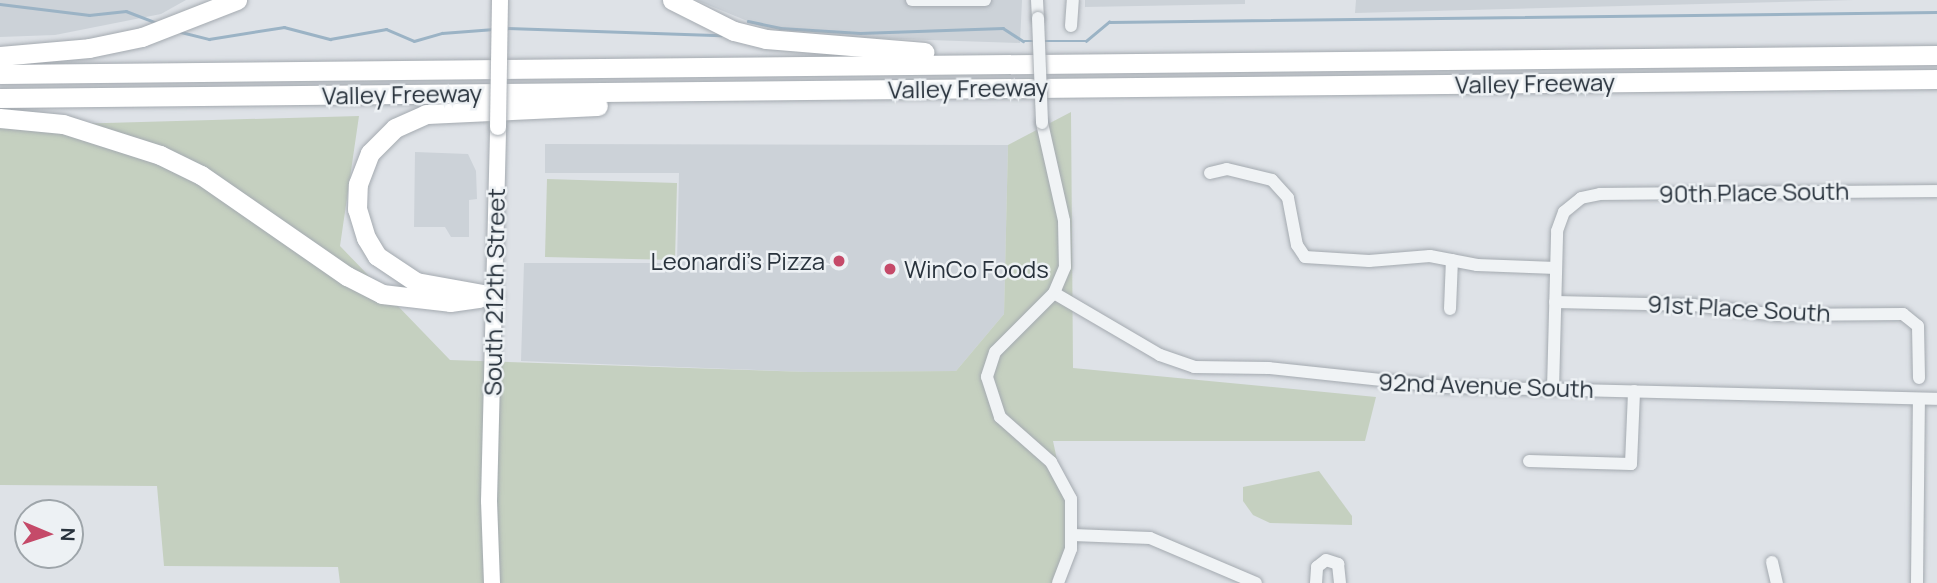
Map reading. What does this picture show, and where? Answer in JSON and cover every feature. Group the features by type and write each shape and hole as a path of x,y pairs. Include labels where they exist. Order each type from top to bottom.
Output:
{"highway":[{"path":"0,56 89,48 142,37 200,17 237,0"},
{"path":"672,0 734,31 785,42 1005,62"},
{"name":"Valley Freeway","path":"0,74 1005,62 1937,55"},
{"name":"Valley Freeway","path":"0,98 1937,79"},
{"path":"494,296 408,279 373,250 360,224 357,193 366,162 382,139 403,123 436,112 622,106 704,93"},
{"path":"0,118 71,126 160,155 201,175 347,276 382,294 450,302 494,296"}],"main road":[{"name":"South 212th Street","path":"492,583 500,0"}],"street":[{"path":"912,0 984,1"},
{"path":"1037,0 1042,123 1066,243 1065,267 1054,293 995,352 988,390 1000,417 1051,462 1071,499 1073,535 1058,583"},
{"path":"1071,26 1073,0"},
{"path":"1210,173 1227,169 1272,180 1288,198 1299,250 1310,258 1369,261 1420,255 1556,268 1553,389"},
{"name":"90th Place South","path":"1556,268 1557,231 1572,203 1600,194 1937,191"},
{"path":"1450,309 1452,260"},
{"name":"92nd Avenue South","path":"1054,293 1160,355 1194,368 1269,368 1448,387 1937,399"},
{"name":"91st Place South","path":"1555,302 1693,305 1777,315 1903,314 1918,326 1919,378"},
{"path":"1529,461 1631,464 1634,391"},
{"path":"1917,583 1919,399"},
{"path":"1073,535 1150,538 1256,583"},
{"path":"1316,583 1317,567 1326,559 1338,564 1340,583"},
{"path":"1772,562 1777,583"}],"shaded area":[{"path":"0,0 186,0 161,14 55,35 0,37"},
{"path":"696,0 1022,0 1020,43 782,35"},
{"path":"1085,0 1245,0 1245,4 1085,7"},
{"path":"1356,0 1854,0 1355,13"},
{"path":"545,144 1008,145 1004,314 956,371 808,372 521,361 524,263 677,263 679,173 545,173"},
{"path":"415,152 468,154 476,171 477,199 469,200 469,237 451,237 445,227 414,227"}],"green space":[{"path":"1071,112 1073,368 1376,397 1365,441 1053,441 1073,535 1055,583 340,583 338,567 164,566 157,486 0,485 0,126 359,116 340,246 450,360 808,372 956,371 1004,314 1008,145"},
{"path":"547,179 677,183 675,260 545,257"},
{"path":"1319,471 1352,516 1352,525 1270,523 1253,515 1243,501 1243,487"}],"waterway":[{"path":"0,4 89,15 126,11 158,23"},
{"path":"1044,41 1086,41 1109,22 1937,12"},
{"path":"748,21 780,28 860,33 1003,28 1023,41 1033,41"},
{"path":"181,32 209,39 284,27 330,39 386,29 414,41 442,33 494,29"},
{"path":"505,28 721,35"}],"place":[{"name":"Leonardi's Pizza","path":"839,261"},
{"name":"WinCo Foods","path":"890,269"}]}
